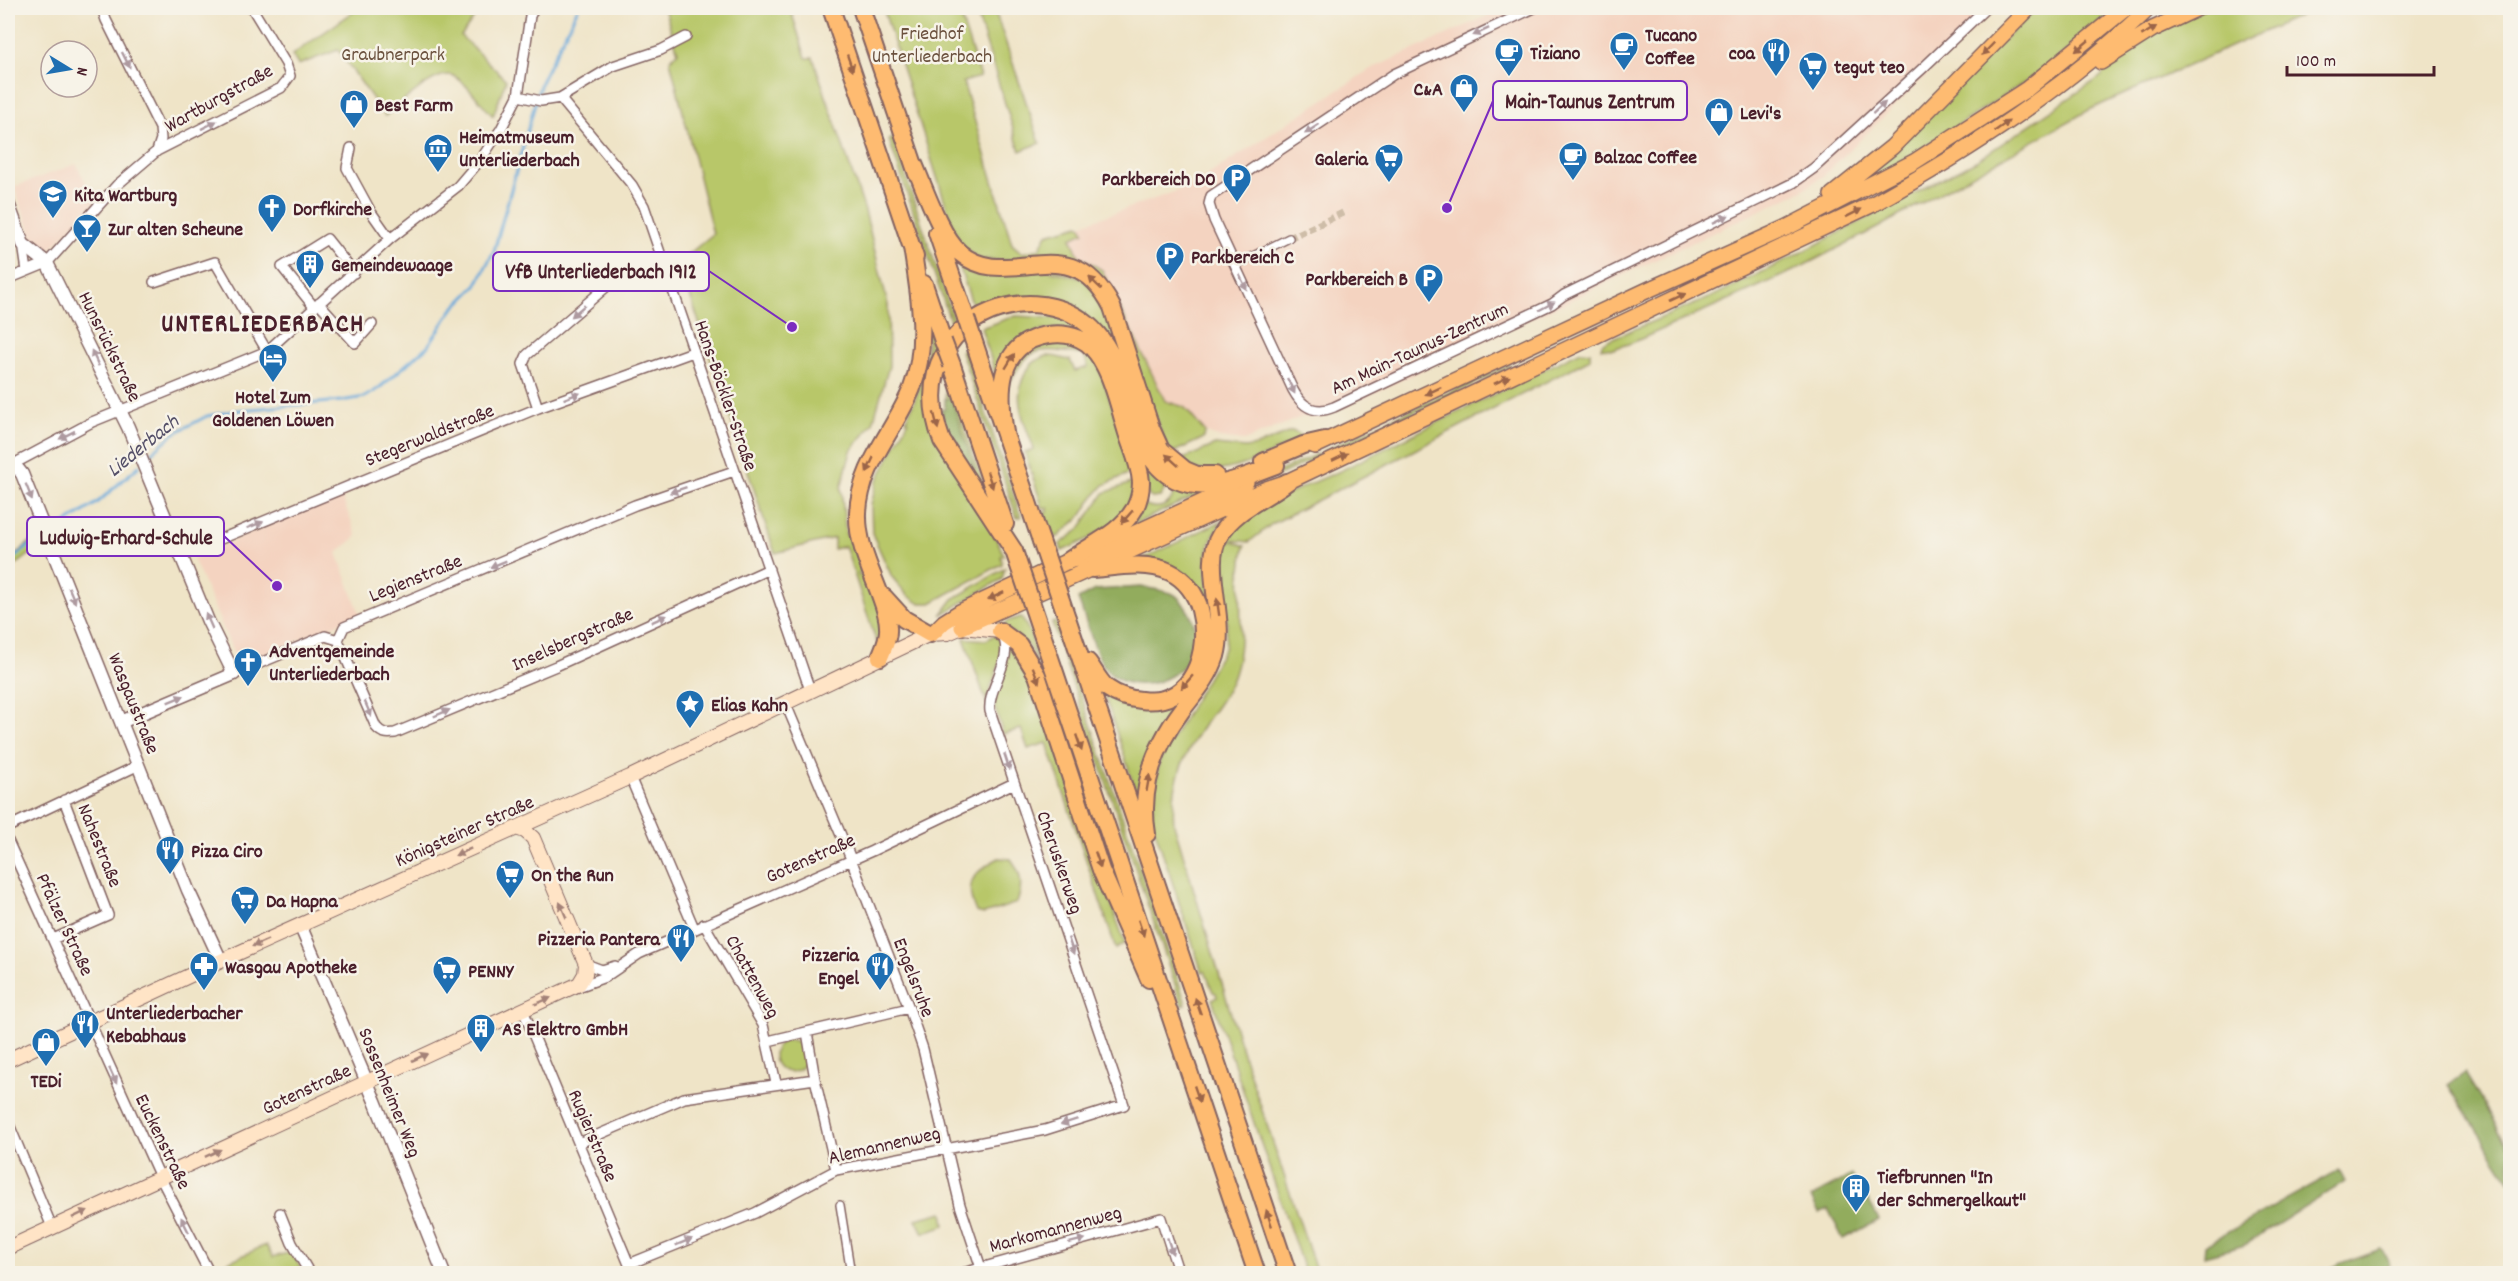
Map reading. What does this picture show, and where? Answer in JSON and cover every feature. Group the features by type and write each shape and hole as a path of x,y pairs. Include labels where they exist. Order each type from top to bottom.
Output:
{"highway":[{"path":"831,8 1257,1274"},
{"path":"861,8 1288,1274"},
{"path":"1786,228 1801,214 1844,187 1876,162 2030,8"},
{"path":"1014,551 942,441 935,421 933,399 939,364 951,342 978,318 1004,307 1035,304 1058,308 1078,318 1095,332 1108,349 1122,376 1147,451 1156,464 1175,479 1191,485 1208,486 1233,481 1305,452 1325,440 1786,228 1914,162 1984,119 2057,66 2126,8"},
{"path":"2038,101 2102,51 2149,8"},
{"path":"962,627 1266,489 1287,482 1873,204 1976,144 2038,101 2152,29 2198,8"},
{"path":"914,164 947,236 962,255 989,265 1011,266 1046,262 1068,266 1082,272 1104,292 1117,321 1151,428 1161,450 1176,465 1197,475 1231,473 1253,467 1303,445 1325,440"},
{"path":"880,657 887,639 888,622 861,542 859,503 867,470 912,388 918,366 921,322 912,247"},
{"path":"876,584 890,605 904,619 932,633 960,612 1068,561 1102,540 1127,519 1136,506 1140,493 1139,470 1112,386 1103,363 1092,348 1079,339 1052,334 1034,338 1018,349 1007,363 1002,381 1001,405 1006,438"},
{"path":"1068,561 1081,558 1238,486 1276,465"},
{"path":"1156,882 1145,822 1146,791 1153,760 1162,739 1203,683 1216,656 1220,627 1213,565 1216,541 1235,516 1269,496 1287,482"},
{"path":"1067,618 1085,656 1100,679 1107,688 1118,694 1148,701 1165,698 1179,691 1196,670 1204,645 1202,617 1191,589 1170,572 1146,566 1093,569"},
{"path":"1000,631 1019,645 1037,675 1101,870 1138,957 1178,1039"}],"main road":[{"name":"Königsteiner Straße","path":"8,1060 220,961 630,777 932,633 948,633 962,627 1000,631"},
{"path":"533,838 535,826 540,818"},
{"path":"516,828 528,832 533,838 586,964 583,979 564,992"},
{"name":"Gotenstraße","path":"8,1248 564,992"}],"street":[{"name":"Wartburgstraße","path":"102,8 106,21 160,128 161,139 157,151"},
{"name":"Wartburgstraße","path":"46,262 117,185 157,151 281,88 290,76 286,64 252,8"},
{"path":"8,467 92,422 267,351 390,238 458,186 481,159 501,129 518,96 530,16 534,8"},
{"name":"Am Main-Taunus-Zentrum","path":"1534,8 1394,74 1210,196 1209,204 1214,220 1293,390 1301,402 1310,408 1322,411 1334,407 1552,304 1564,295 1794,183 1814,168 1986,8"},
{"path":"518,96 541,101 560,98 613,66 662,50 686,37"},
{"name":"Hans-Böckler-Straße","path":"560,98 632,185 644,206 810,690"},
{"path":"351,148 346,168 371,212 390,238"},
{"path":"8,202 23,244 27,271"},
{"path":"1241,262 1289,238"},
{"path":"354,273 327,239 282,267 355,343 372,324"},
{"name":"Hunsrückstraße","path":"23,244 46,262 120,411 140,454 208,621 234,674"},
{"path":"538,408 523,364 527,355 620,275 662,260"},
{"path":"8,279 46,262"},
{"path":"154,282 215,262 267,351"},
{"name":"Stegerwaldstraße","path":"182,555 538,408 693,352"},
{"name":"Wasgaustraße","path":"8,467 18,469 22,474 188,890 220,961"},
{"name":"Legienstraße","path":"338,640 344,627 635,505 734,471"},
{"name":"Inselsbergstraße","path":"338,640 376,727 380,732 395,733 555,666 769,569"},
{"name":"Cheruskerweg","path":"1000,631 1004,638 1005,654 990,695 990,706 1124,1105"},
{"path":"121,722 325,636 338,640"},
{"name":"Engelsruhe","path":"784,702 851,860 909,1008 923,1049 960,1205 981,1270"},
{"path":"8,827 139,765"},
{"path":"630,777 694,928"},
{"name":"Gotenstraße","path":"586,964 602,970 620,965 694,928 851,860 1014,783"},
{"name":"Nahestraße","path":"53,939 108,915 64,800"},
{"name":"Pfälzer Straße","path":"8,841 90,1022"},
{"name":"Chattenweg","path":"704,924 763,1025 776,1083"},
{"name":"Sossenheimer Weg","path":"300,925 367,1082 444,1274"},
{"name":"Gotenstraße","path":"564,992 605,977 620,965"},
{"path":"768,1041 909,1008"},
{"name":"Rugierstraße","path":"522,1010 633,1274"},
{"name":"Euckenstraße","path":"90,1022 160,1177 210,1274"},
{"path":"807,1032 815,1079 837,1175"},
{"path":"579,1143 684,1098 815,1079"},
{"name":"Alemannenweg","path":"629,1264 755,1214 837,1175 947,1148 1045,1130 1124,1105"},
{"path":"8,1122 52,1227"},
{"path":"840,1205 851,1274"},
{"path":"280,1213 292,1243 310,1274"},
{"name":"Markomannenweg","path":"959,1274 981,1270 1161,1218 1179,1274"}],"shaded area":[{"path":"1505,8 1995,8 1823,176 1801,191 1321,418 1301,417 1244,441 1220,438 1205,432 1184,406 1165,401 1102,270 1079,256 1071,238 1084,232 1080,225 1191,186 1369,70"},
{"name":"Kita Wartburg","path":"76,164 96,201 52,248 40,249 36,247 14,187"},
{"path":"341,495 357,536 337,553 360,614 239,665 193,558"}],"green space":[{"name":"Graubnerpark","path":"359,8 481,8 461,36 506,80 493,116 469,88 454,76 446,75 428,82 385,116 338,50 298,65 292,55"},
{"path":"664,8 790,8 806,58 813,58 865,211 888,305 889,366 873,423 851,451 841,488 846,535 850,535 850,542 853,542 862,570 858,573 860,576 864,575 881,610 881,637 876,641 845,546 834,549 834,538 775,553 679,262 713,234 670,60 678,52"},
{"name":"Friedhof Unterliederbach","path":"883,8 958,8 980,77 963,82 1012,244 1022,253 1039,249 1047,234 1080,225 1084,232 1071,238 1079,256 1102,270 1165,401 1184,407 1205,432 1204,438 1170,454 1101,281 1021,261 979,259 962,246 952,224"},
{"path":"975,8 994,8 1040,143 1020,151"},
{"path":"2037,8 2117,8 2041,72 1888,170 1846,189"},
{"path":"2173,8 2317,8 2091,109 1877,228 1793,271 1634,342 1613,349 1601,348 1602,344 1608,340 1707,299 1787,260 1976,161 2099,78"},
{"path":"893,138 956,326 953,329 889,140"},
{"path":"956,256 1039,268 1083,279 1102,299 1143,418 1074,310 979,312 971,301"},
{"path":"1015,316 1054,318 1054,316 1077,325 1100,345 1119,383 1140,446 1150,464 1143,467 1112,374 1096,347 1085,337 1072,331 1056,329 1029,335 1016,344 1006,356 997,378 981,328"},
{"path":"932,333 938,353 927,393 1004,555 1001,556 1002,564 931,603 919,603 907,595 892,577 872,533 871,505 877,481 908,422 906,420 922,378 928,334"},
{"path":"1072,341 1096,358 1134,471 1104,485 1082,515 1058,537 1052,536 1051,526 1048,526 1044,513 1048,511 1048,508 1043,509 1025,453 1034,449 1021,411 1020,390 1028,368 1040,359 1050,356 1070,360 1075,371 1088,367 1084,355 1046,350 1037,352 1023,362 1007,387 1011,365 1033,344"},
{"path":"964,348 1021,517 1017,518 961,351"},
{"path":"1581,351 1590,352 1590,359 1272,524 1249,542 1224,539 1236,523 1278,498 1340,471"},
{"path":"1510,365 1508,368 1327,454 1323,451"},
{"path":"946,384 951,397 954,397 984,486 983,491 965,470 943,422 951,398 945,399"},
{"path":"951,398 975,469 960,460 951,445 941,410 945,409 945,399"},
{"path":"1292,431 1299,434 1301,439 1239,466 1214,471 1201,470 1179,461 1215,445 1245,448 1257,446"},
{"path":"1317,454 1318,457 1069,573 1067,569"},
{"path":"1154,472 1161,477 1165,489 1160,497 1152,498 1148,495 1145,475"},
{"path":"1136,481 1127,513 1088,539 1062,551 1060,544 1079,530 1104,493"},
{"path":"1175,487 1202,493 1132,525 1144,504 1155,507 1165,505 1172,498"},
{"path":"1221,521 1209,546 1207,562 1214,625 1212,650 1200,677 1165,724 1153,748 1145,773 1141,801 1139,801 1103,691 1124,701 1145,705 1164,703 1180,695 1194,683 1203,666 1208,646 1206,609 1193,581 1178,569 1141,560"},
{"path":"37,536 42,545 8,571 8,561"},
{"path":"1233,541 1245,546 1241,578 1241,627 1238,658 1227,691 1186,754 1174,794 1174,824 1244,1057 1317,1273 1305,1273 1212,999 1217,997 1216,993 1213,992 1205,971 1202,972 1153,824 1152,811 1159,762 1225,647 1227,623 1220,560 1225,543"},
{"path":"1005,568 1002,579 941,615 953,599"},
{"path":"1141,587 1178,597 1188,611 1196,631 1194,649 1185,664 1172,676 1155,682 1137,684 1119,680 1105,668 1078,599 1095,590"},
{"path":"1021,617 1030,632 1038,665 1027,644 1003,626 1008,621"},
{"path":"1056,622 1186,1004 1182,1005 1052,623"},
{"path":"995,635 1000,643 1000,660 987,704 964,638 986,640"},
{"path":"1009,641 1029,669 1125,943 1116,949 1047,743 1028,749 1021,729 1003,734 993,702"},
{"path":"999,858 1011,859 1019,875 1021,886 1017,903 984,914 976,912 970,893 973,879 983,868"},
{"path":"790,1040 801,1045 806,1056 801,1067 790,1072 779,1067 774,1056 779,1045"},
{"path":"2465,1073 2510,1149 2510,1182 2448,1085"},
{"path":"2339,1170 2345,1182 2245,1245 2204,1256 2205,1245"},
{"path":"1852,1175 1879,1220 1843,1239 1828,1209 1819,1213 1811,1197"},
{"path":"943,1212 945,1225 923,1233 916,1219"},
{"path":"266,1245 273,1257 292,1252 303,1273 214,1273 212,1269"},
{"path":"2381,1249 2390,1265 2376,1273 2322,1273 2341,1263"}],"waterway":[{"name":"Liederbach","path":"146,458 173,434 207,416 240,410 365,397 378,389 428,346 452,310 476,286 494,251 541,82 578,8"},
{"name":"Liederbach","path":"49,534 97,503 139,466"},
{"name":"Liederbach","path":"8,562 43,536"}],"tunnel":[{"path":"1289,238 1345,212"}],"place":[{"name":"Tucano Coffee","path":"1624,72"},
{"name":"Tiziano","path":"1509,78"},
{"name":"coa","path":"1776,78"},
{"name":"tegut teo","path":"1813,92"},
{"name":"C&A","path":"1464,114"},
{"name":"Best Farm","path":"354,130"},
{"name":"Levi's","path":"1719,138"},
{"name":"Heimatmuseum Unterliederbach","path":"438,174"},
{"name":"Balzac Coffee","path":"1573,182"},
{"name":"Galeria","path":"1389,184"},
{"name":"Parkbereich D0","path":"1237,204"},
{"name":"Main-Taunus Zentrum","path":"1447,208"},
{"name":"Kita Wartburg","path":"53,220"},
{"name":"Dorfkirche","path":"272,234"},
{"name":"Zur alten Scheune","path":"87,254"},
{"name":"Parkbereich C","path":"1170,282"},
{"name":"Gemeindewaage","path":"310,290"},
{"name":"Parkbereich B","path":"1429,304"},
{"name":"VfB Unterliederbach 1912","path":"792,327"},
{"name":"Hotel Zum Goldenen Löwen","path":"273,384"},
{"name":"Ludwig-Erhard-Schule","path":"277,586"},
{"name":"Adventgemeinde Unterliederbach","path":"248,688"},
{"name":"Elias Kahn","path":"690,730"},
{"name":"Pizza Ciro","path":"170,876"},
{"name":"On the Run","path":"510,900"},
{"name":"Da Hapna","path":"245,926"},
{"name":"Pizzeria Pantera","path":"681,964"},
{"name":"Wasgau Apotheke","path":"204,992"},
{"name":"Pizzeria Engel","path":"880,992"},
{"name":"PENNY","path":"447,996"},
{"name":"Unterliederbacher Kebabhaus","path":"85,1050"},
{"name":"AS Elektro GmbH","path":"481,1054"},
{"name":"TEDi","path":"46,1068"},
{"name":"Tiefbrunnen \"In der Schmergelkaut\"","path":"1856,1214"}],"district":[{"name":"UNTERLIEDERBACH","path":"263,322"}]}
